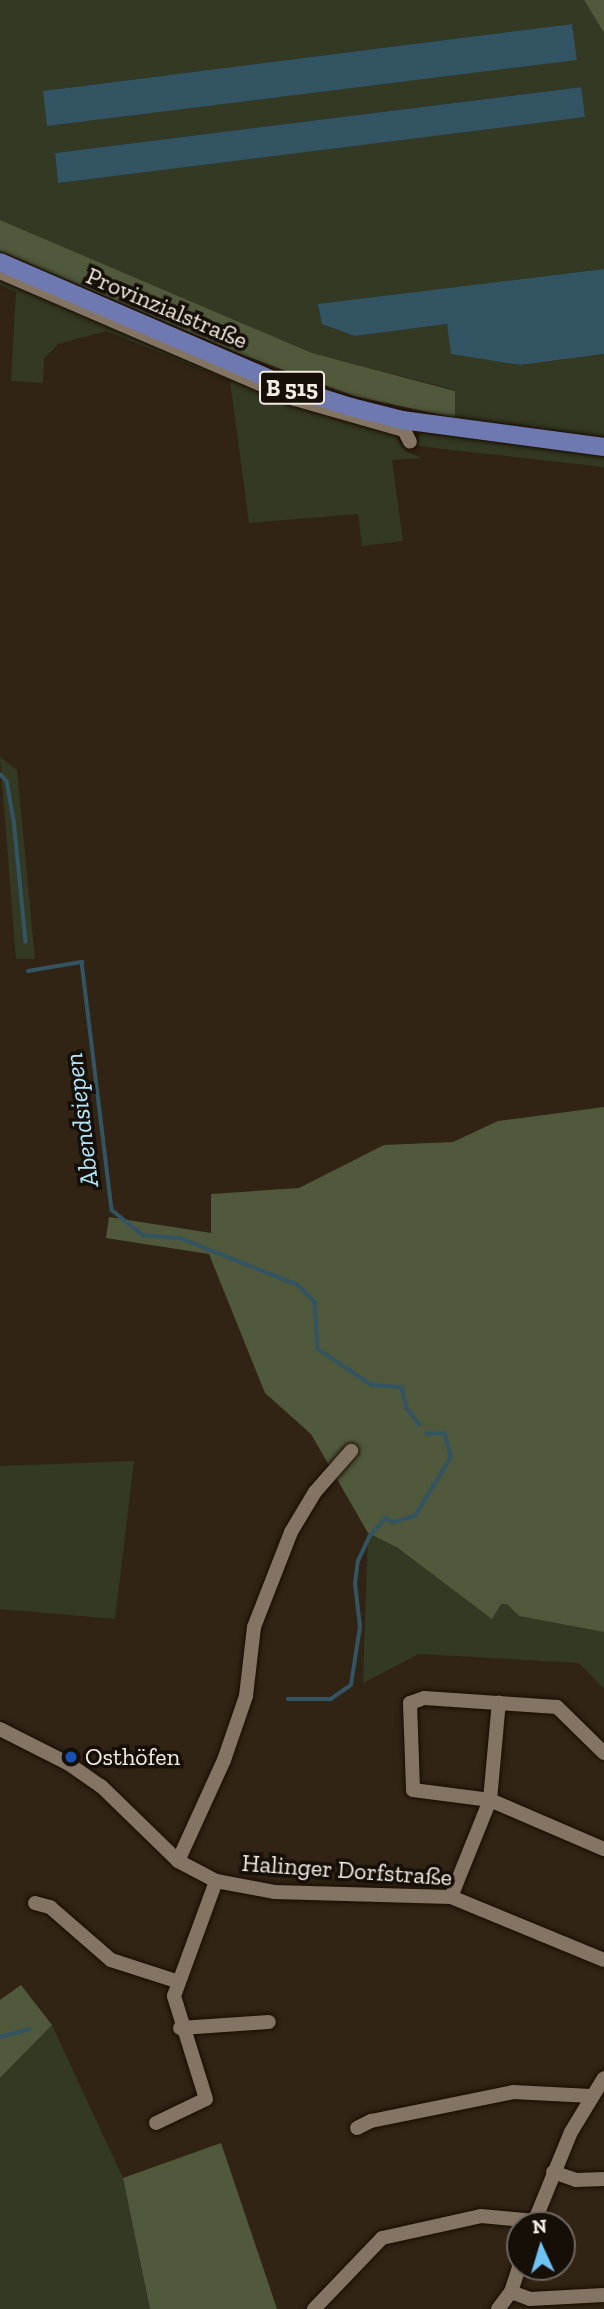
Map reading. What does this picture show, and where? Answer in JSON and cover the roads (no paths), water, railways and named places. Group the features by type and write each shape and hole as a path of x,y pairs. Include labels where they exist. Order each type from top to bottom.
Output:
{"main road":[{"name":"Provinzialstraße","path":"0,262 294,389 351,408 402,420 604,447"}],"street":[{"name":"Provinzialstraße","path":"0,272 295,399 404,430 410,442"},
{"path":"178,1861 224,1760 246,1696 254,1627 291,1532 316,1492 351,1451"},
{"path":"604,1753 557,1707 424,1698 412,1700 409,1706 413,1790 490,1801 604,1849"},
{"path":"451,1897 490,1801 499,1702"},
{"name":"Halinger Dorfstraße","path":"0,1730 92,1780 178,1861 216,1881 274,1892 451,1897 604,1960"},
{"path":"156,2123 206,2099 205,2085 180,2028 174,1996 176,1981 216,1881"},
{"path":"35,1903 50,1907 111,1960 176,1981"},
{"path":"180,2028 269,2022"},
{"path":"538,2211 553,2172 591,2096 604,2078"},
{"path":"357,2128 371,2121 482,2102 513,2092 591,2096"},
{"path":"553,2172 576,2180 604,2179"},
{"path":"314,2309 382,2238 481,2216 506,2219"},
{"path":"498,2309 511,2292 515,2281"},
{"path":"511,2292 530,2299 604,2295"}],"water":[{"path":"572,24 577,60 47,126 43,91"},
{"path":"581,87 585,117 58,183 55,153"},
{"path":"604,269 604,354 520,365 451,354 447,324 355,336 322,324 318,304"}],"waterway":[{"name":"Abendsiepen","path":"0,774 7,781 14,819 26,941"},
{"name":"Abendsiepen","path":"28,971 82,962 112,1210 143,1235 180,1238 298,1285 315,1302 318,1349 372,1385 402,1387 407,1408 420,1425"},
{"name":"Abendsiepen","path":"288,1699 331,1699 351,1685 360,1627 355,1584 358,1561 369,1537 386,1518 393,1522 415,1516 451,1457 445,1434 427,1434"},
{"name":"Abendsiepen","path":"0,2037 29,2029"}],"place":[{"name":"Osthöfen","path":"71,1757"}]}
